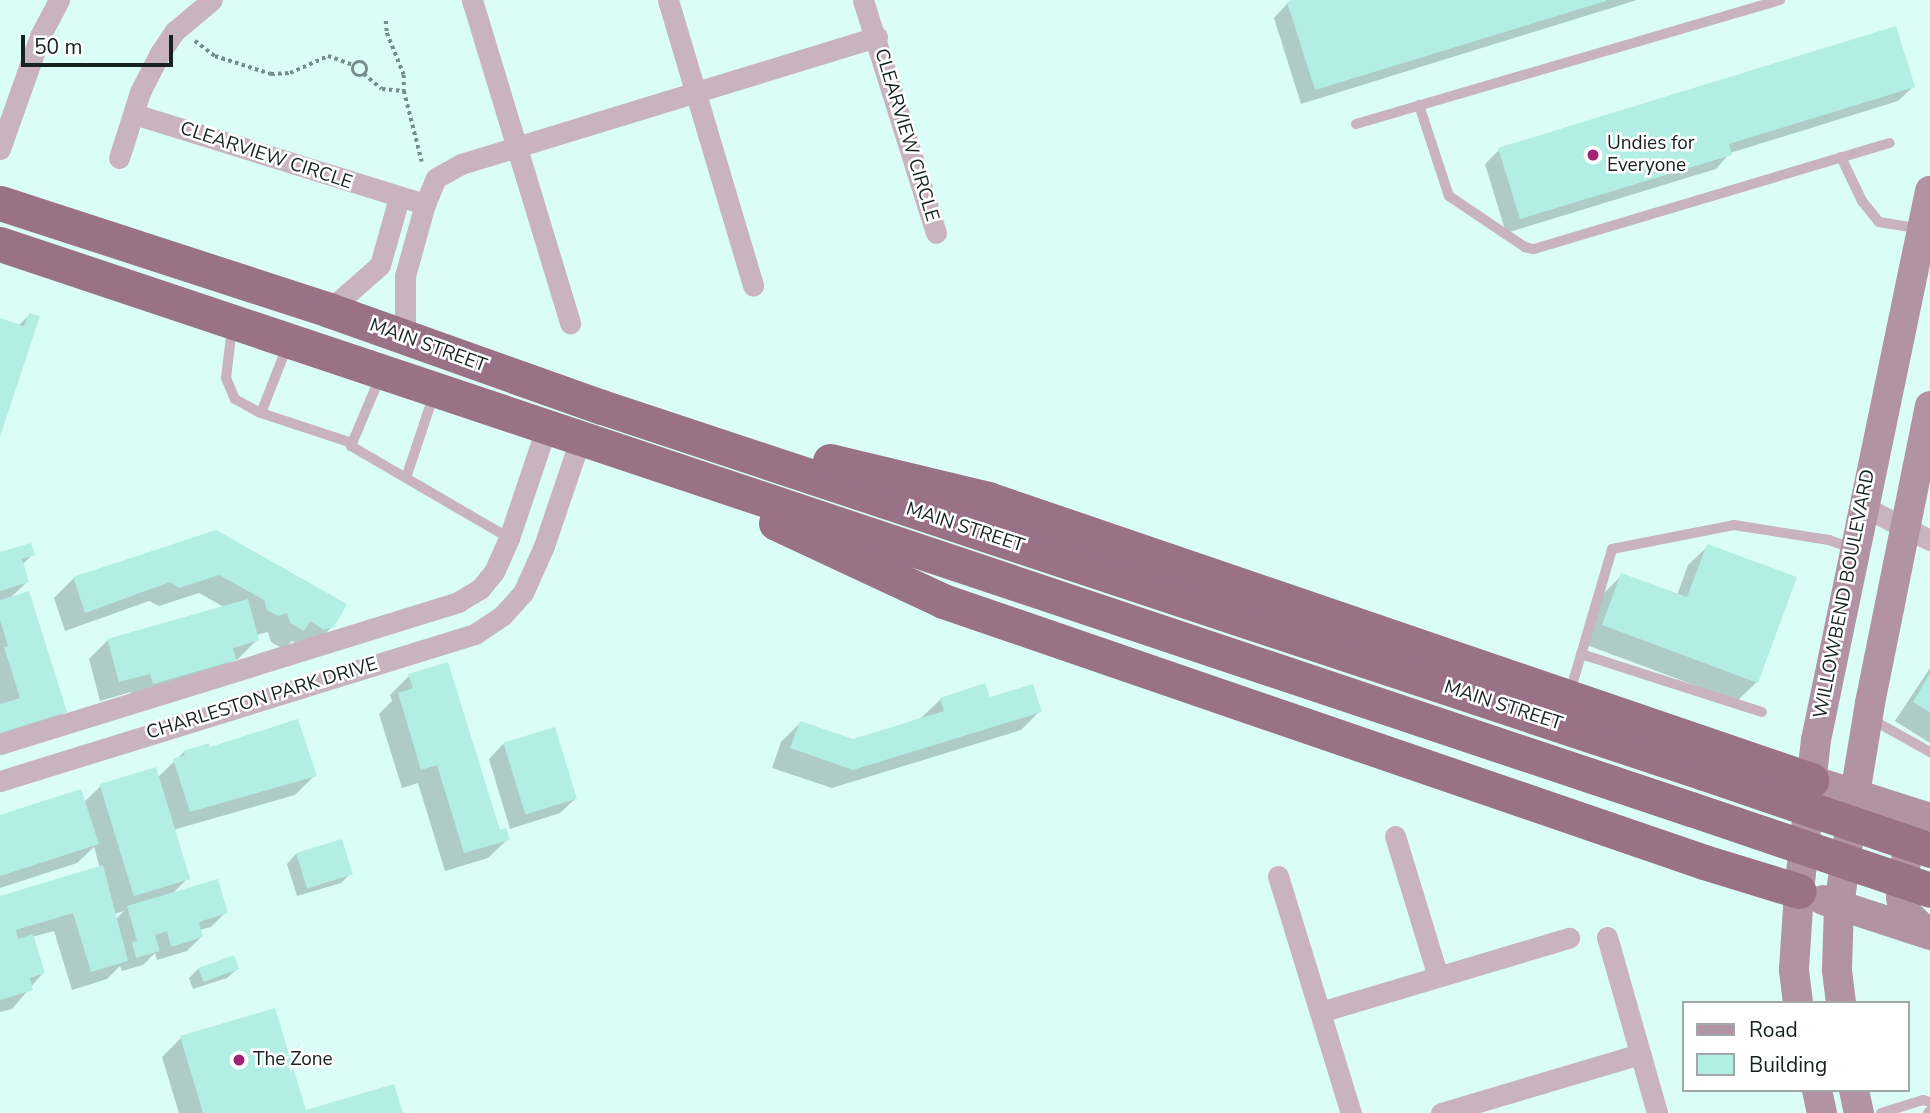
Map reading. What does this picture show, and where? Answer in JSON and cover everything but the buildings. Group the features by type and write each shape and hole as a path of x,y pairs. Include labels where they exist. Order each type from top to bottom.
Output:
{"highway":[{"name":"MAIN STREET","path":"0,203 329,310 602,407 1717,763 1930,850"},
{"name":"MAIN STREET","path":"0,244 1930,890"},
{"path":"602,407 988,499 1568,697 1717,763 1744,780 1741,840 1728,854 1704,862"},
{"path":"628,453 943,601 1704,862 1799,891"},
{"path":"1717,763 1811,780"}],"main road":[{"name":"WILLOWBEND BOULEVARD","path":"1798,1001 1794,969 1799,891 1822,702 1862,506 1926,230 1930,191"},
{"path":"1841,1001 1837,969 1839,906 1855,794 1904,525 1930,406"},
{"path":"1811,780 1930,818"},
{"path":"1929,934 1903,909 1900,897 1908,848 1930,831"},
{"path":"1799,891 1929,934"},
{"path":"1817,1092 1822,1113"},
{"path":"1854,1092 1859,1113"}],"street":[{"path":"0,149 40,36 58,0"},
{"path":"120,158 140,92 160,53 180,27 212,0"},
{"path":"472,0 570,323"},
{"path":"668,0 753,286"},
{"name":"CLEARVIEW CIRCLE","path":"863,0 877,37 936,233"},
{"name":"CLEARVIEW CIRCLE","path":"436,178 461,164 877,37"},
{"name":"CLEARVIEW CIRCLE","path":"134,114 425,204"},
{"path":"405,338 403,301 412,254 425,204 436,178"},
{"path":"329,310 380,265 399,198"},
{"path":"384,250 412,254"},
{"name":"CHARLESTON PARK DRIVE","path":"0,744 458,602 480,589 494,572 509,538 547,426"},
{"name":"CHARLESTON PARK DRIVE","path":"0,781 475,634 502,616 523,593 544,546 581,437"},
{"path":"1862,506 1930,540"},
{"path":"404,620 414,653"},
{"path":"101,712 111,746"},
{"path":"1395,836 1438,977"},
{"path":"1278,876 1351,1113"},
{"path":"1607,937 1657,1113"},
{"path":"1320,1012 1569,938"},
{"path":"1441,1113 1640,1054"}],"lane":[{"path":"1356,124 1780,0"},
{"path":"1419,105 1449,196 1525,247 1534,249 1890,143"},
{"path":"1841,157 1862,201 1879,222 1926,230"},
{"path":"234,322 228,340 226,378 234,400 261,413 352,443"},
{"path":"261,413 290,340"},
{"path":"383,371 351,446 509,538"},
{"path":"406,478 436,389"},
{"path":"1568,697 1612,549 1734,525 1829,540 1854,549"},
{"path":"1581,654 1762,712"},
{"path":"1867,717 1930,752"},
{"path":"1881,1113 1923,1100 1930,1102"}],"path":[{"path":"386,21 387,33 404,75 404,91 418,155 436,178"},
{"path":"180,27 215,56 271,74 290,73 328,56 353,65 364,62 367,69 364,74"},
{"path":"353,65 355,74 364,74 382,89 404,91"}],"place":[{"name":"Undies for Everyone","path":"1593,155"},
{"name":"The Zone","path":"239,1060"}]}
